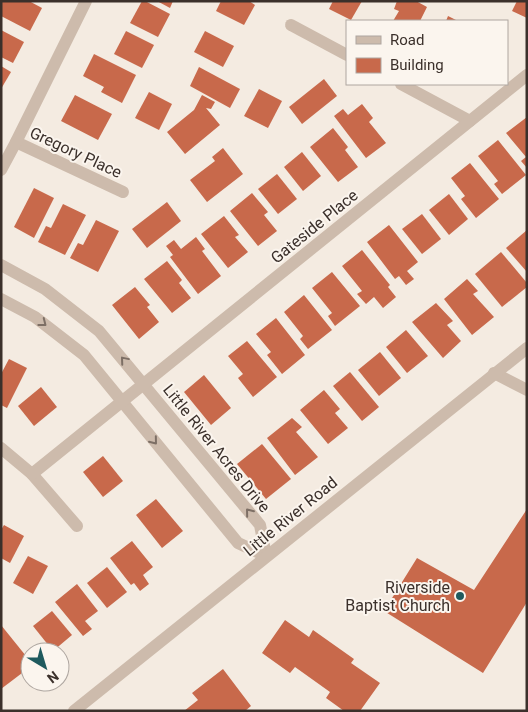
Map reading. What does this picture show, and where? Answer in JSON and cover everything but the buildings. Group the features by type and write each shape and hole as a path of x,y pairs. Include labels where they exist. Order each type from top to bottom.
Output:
{"street":[{"name":"Gregory Place","path":"1,170 86,1"},
{"path":"291,25 346,54"},
{"name":"Gateside Place","path":"32,474 527,75"},
{"path":"403,85 470,121"},
{"name":"Gregory Place","path":"16,142 123,192"},
{"name":"Little River Acres Drive","path":"1,265 45,289 99,331 260,525 266,556"},
{"path":"1,299 35,317 84,355 238,543 266,556"},
{"name":"Little River Road","path":"74,711 527,348"},
{"path":"494,373 527,390"},
{"path":"1,448 32,474 77,526"}],"place":[{"name":"Riverside Baptist Church","path":"460,596"}]}
